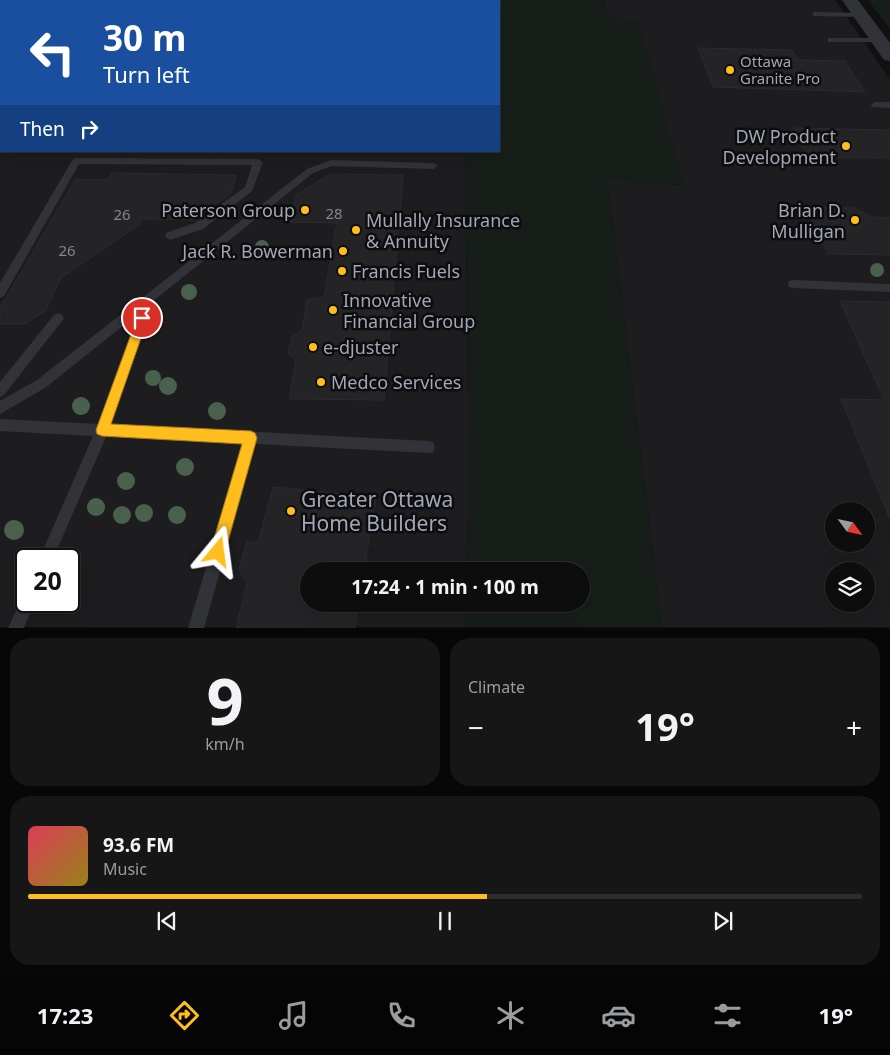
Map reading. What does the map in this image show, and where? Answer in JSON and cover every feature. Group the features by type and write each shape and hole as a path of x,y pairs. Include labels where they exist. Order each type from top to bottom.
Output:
{"street":[{"path":"850,0 890,56"}],"lane":[{"path":"816,14 860,14"},
{"path":"831,40 879,40"},
{"path":"875,105 890,105"},
{"path":"0,293 76,161 258,162 250,189 199,226 170,236"},
{"path":"0,408 41,384 310,171 330,163 433,166"},
{"path":"793,284 890,288"},
{"path":"51,548 102,430 142,318 135,310"},
{"path":"0,390 58,318"},
{"path":"0,424 428,447"},
{"path":"196,628 251,438"},
{"path":"16,628 23,613"}],"shaded area":[{"path":"500,0 603,0 608,17 639,20 684,185 607,180 662,627 464,627 465,612 590,612 590,562 466,562 469,490 465,152 500,152"},
{"path":"603,0 835,0 890,80 890,627 662,627 607,179 683,185 608,17"},
{"path":"868,0 890,0 890,29"},
{"path":"0,152 465,152 469,490 466,562 300,562 300,612 465,612 464,627 0,627"}],"building":[{"path":"698,48 792,50 798,60 845,61 865,92 713,87"},
{"name":"DW Product Development","path":"793,128 890,130 890,158 807,157"},
{"path":"111,173 236,175 231,193 195,220 142,219 139,225 61,278 46,310 25,324 0,324 0,308 75,180 108,180"},
{"path":"330,174 403,175 384,400 289,399 296,359 288,354 292,337 302,330 307,300 324,297 337,223 290,222 296,195"},
{"path":"806,207 854,208 872,217 890,218 890,255 828,254"},
{"path":"840,301 890,302 890,519 841,399 884,400"},
{"path":"273,487 376,497 365,562 300,562 300,612 358,612 355,628 236,628 247,583 239,569 247,542 258,543"}],"place":[{"name":"Ottawa Granite Pro","path":"730,70"},
{"name":"DW Product Development","path":"846,146"},
{"name":"Paterson Group","path":"305,210"},
{"name":"Brian D. Mulligan","path":"855,220"},
{"name":"Mullally Insurance & Annuity","path":"356,230"},
{"name":"Jack R. Bowerman","path":"343,251"},
{"name":"Francis Fuels","path":"342,271"},
{"name":"Innovative Financial Group","path":"333,310"},
{"name":"e-djuster","path":"313,347"},
{"name":"Medco Services","path":"321,382"},
{"name":"Greater Ottawa Home Builders","path":"291,511"}],"route":[{"path":"142,318 102,430 251,438 218,552"}]}
